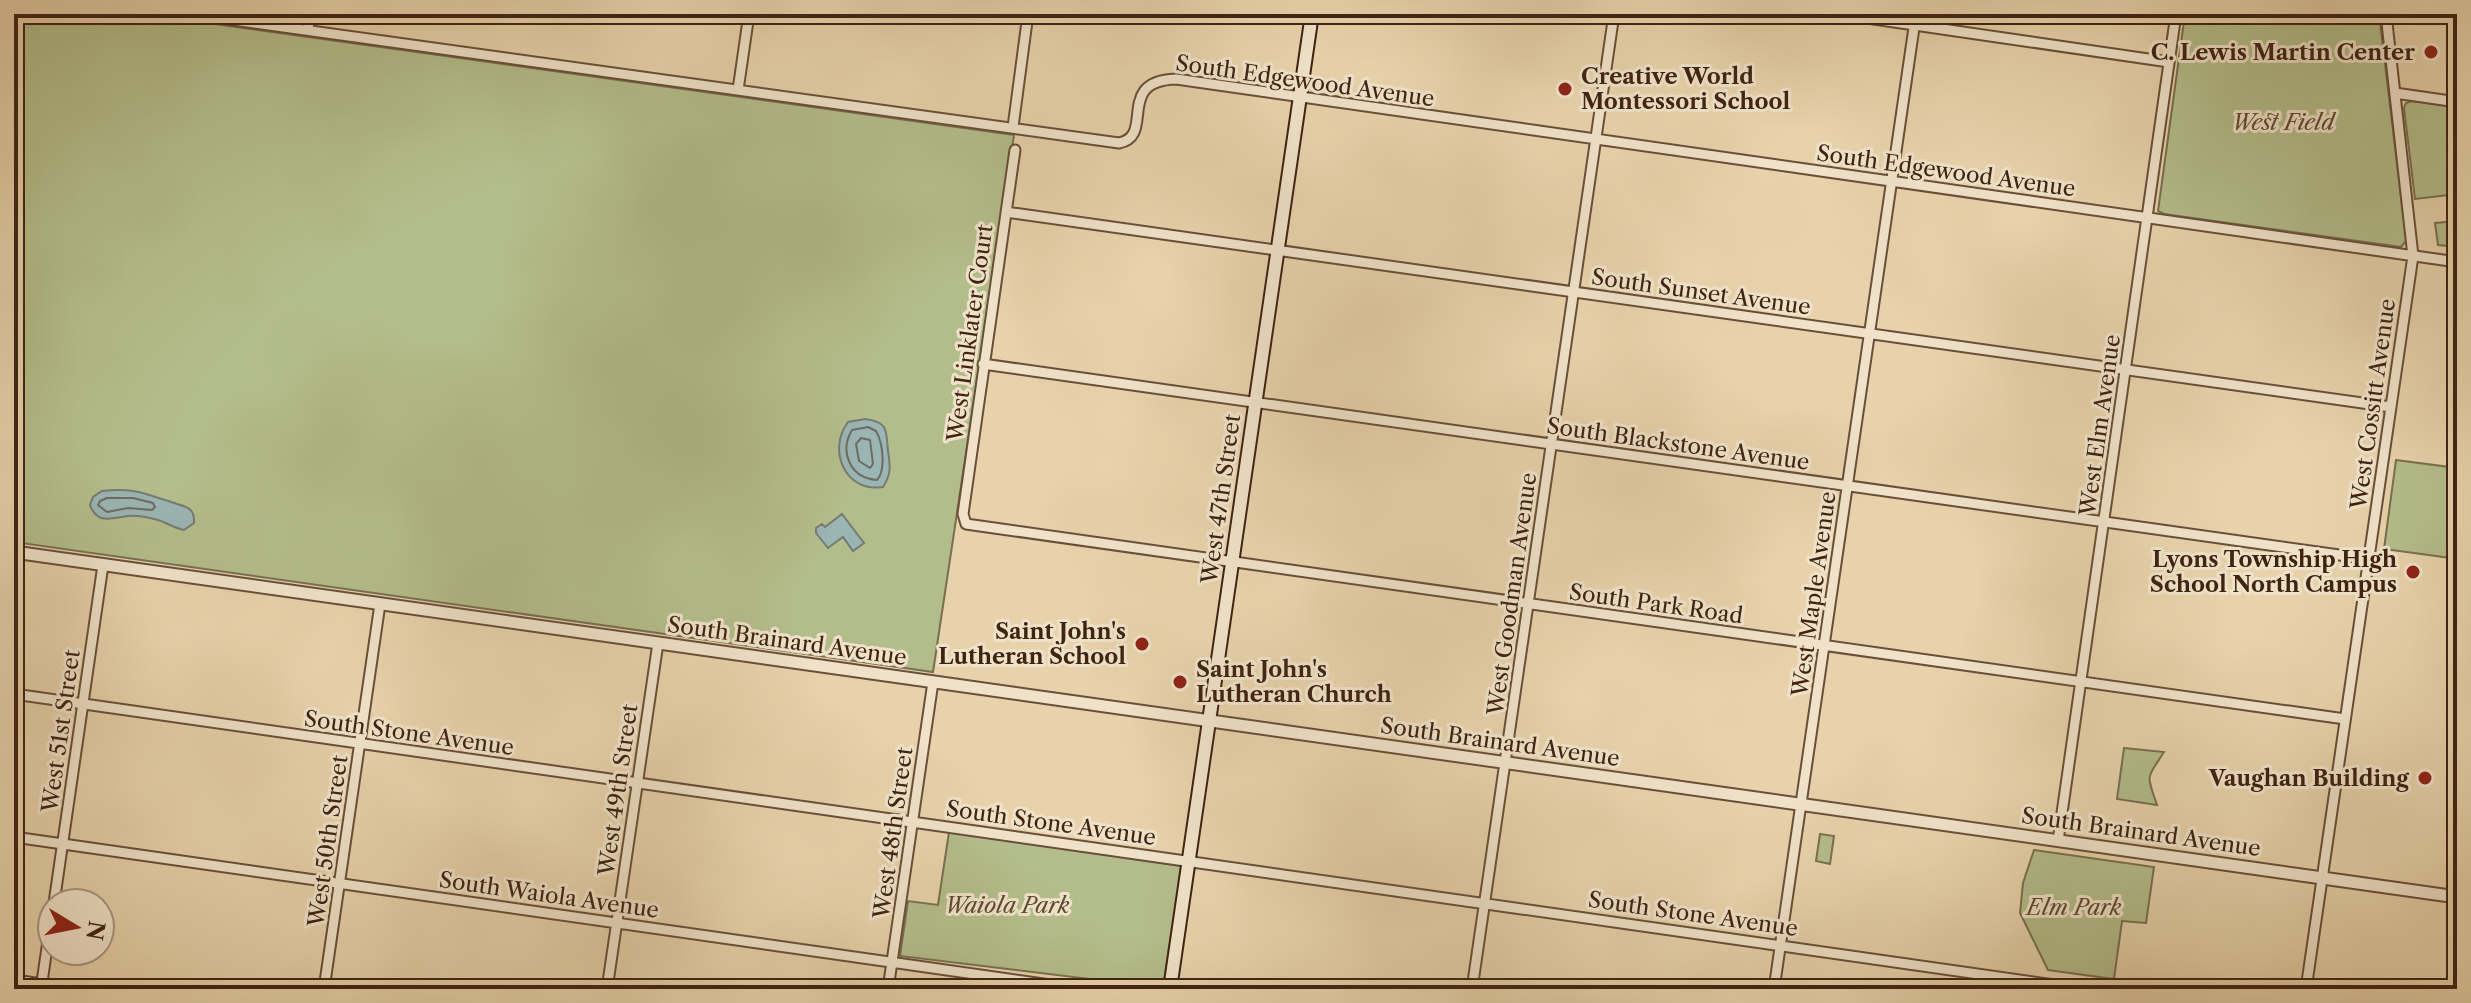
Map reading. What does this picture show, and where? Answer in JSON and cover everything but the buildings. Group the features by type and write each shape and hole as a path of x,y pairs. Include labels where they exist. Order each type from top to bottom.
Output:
{"main road":[{"name":"West 47th Street","path":"1170,989 1312,14"}],"street":[{"name":"South Edgewood Avenue","path":"189,14 1124,143 1135,131 1140,98 1147,86 1158,80 1176,79 2457,262"},
{"path":"308,29 310,14"},
{"path":"738,90 749,14"},
{"path":"1013,127 1028,14"},
{"name":"West Goodman Avenue","path":"1472,989 1614,14"},
{"path":"1839,14 2169,62"},
{"name":"West Maple Avenue","path":"1774,989 1916,14"},
{"name":"West Elm Avenue","path":"2058,841 2176,14"},
{"name":"West Cossitt Avenue","path":"2306,989 2413,256 2386,14"},
{"path":"2395,93 2457,102"},
{"name":"West Linklater Court","path":"963,521 1015,150"},
{"name":"South Sunset Avenue","path":"1006,212 2391,407"},
{"name":"South Blackstone Avenue","path":"983,364 2368,559"},
{"name":"South Park Road","path":"963,521 970,525 1528,605 2345,719"},
{"name":"South Brainard Avenue","path":"14,552 2457,897"},
{"name":"West 51st Street","path":"56,887 103,565"},
{"name":"West 50th Street","path":"324,989 380,604"},
{"name":"West 49th Street","path":"607,989 658,643"},
{"name":"West 48th Street","path":"888,989 933,682"},
{"name":"South Stone Avenue","path":"14,694 1781,944 2038,986 2083,989"},
{"name":"South Waiola Avenue","path":"14,837 1079,989"},
{"path":"14,980 79,989"}],"green space":[{"path":"14,14 142,14 1014,135 933,672 14,542"},
{"name":"West Field","path":"2185,14 2379,14 2406,238 2401,247 2158,211"},
{"path":"2412,101 2457,107 2457,194 2415,199 2404,108 2406,103"},
{"path":"2457,221 2457,247 2438,245 2435,223"},
{"path":"2396,460 2457,468 2457,510 2451,558 2384,549"},
{"path":"2124,748 2164,752 2150,777 2157,805 2117,799"},
{"name":"Waiola Park","path":"949,832 1182,866 1163,988 900,956 908,901 938,905"},
{"path":"1820,834 1834,836 1830,864 1816,861"},
{"name":"Elm Park","path":"2034,850 2154,867 2146,923 2122,921 2114,979 2048,970 2020,913 2023,883"}],"water":[{"path":"865,419 878,422 885,429 890,469 883,487 859,483 843,467 840,456 839,445 848,422"},
{"path":"102,491 147,494 189,508 194,523 184,530 141,516 101,518 90,505 93,497"},
{"path":"842,514 864,543 853,551 843,537 828,548 816,533 816,528 822,524 825,527"}],"place":[{"name":"C. Lewis Martin Center","path":"2431,52"},
{"name":"Creative World Montessori School","path":"1565,89"},
{"name":"Lyons Township High School North Campus","path":"2413,572"},
{"name":"Saint John's Lutheran School","path":"1142,644"},
{"name":"Saint John's Lutheran Church","path":"1180,682"},
{"name":"Vaughan Building","path":"2425,778"}]}
